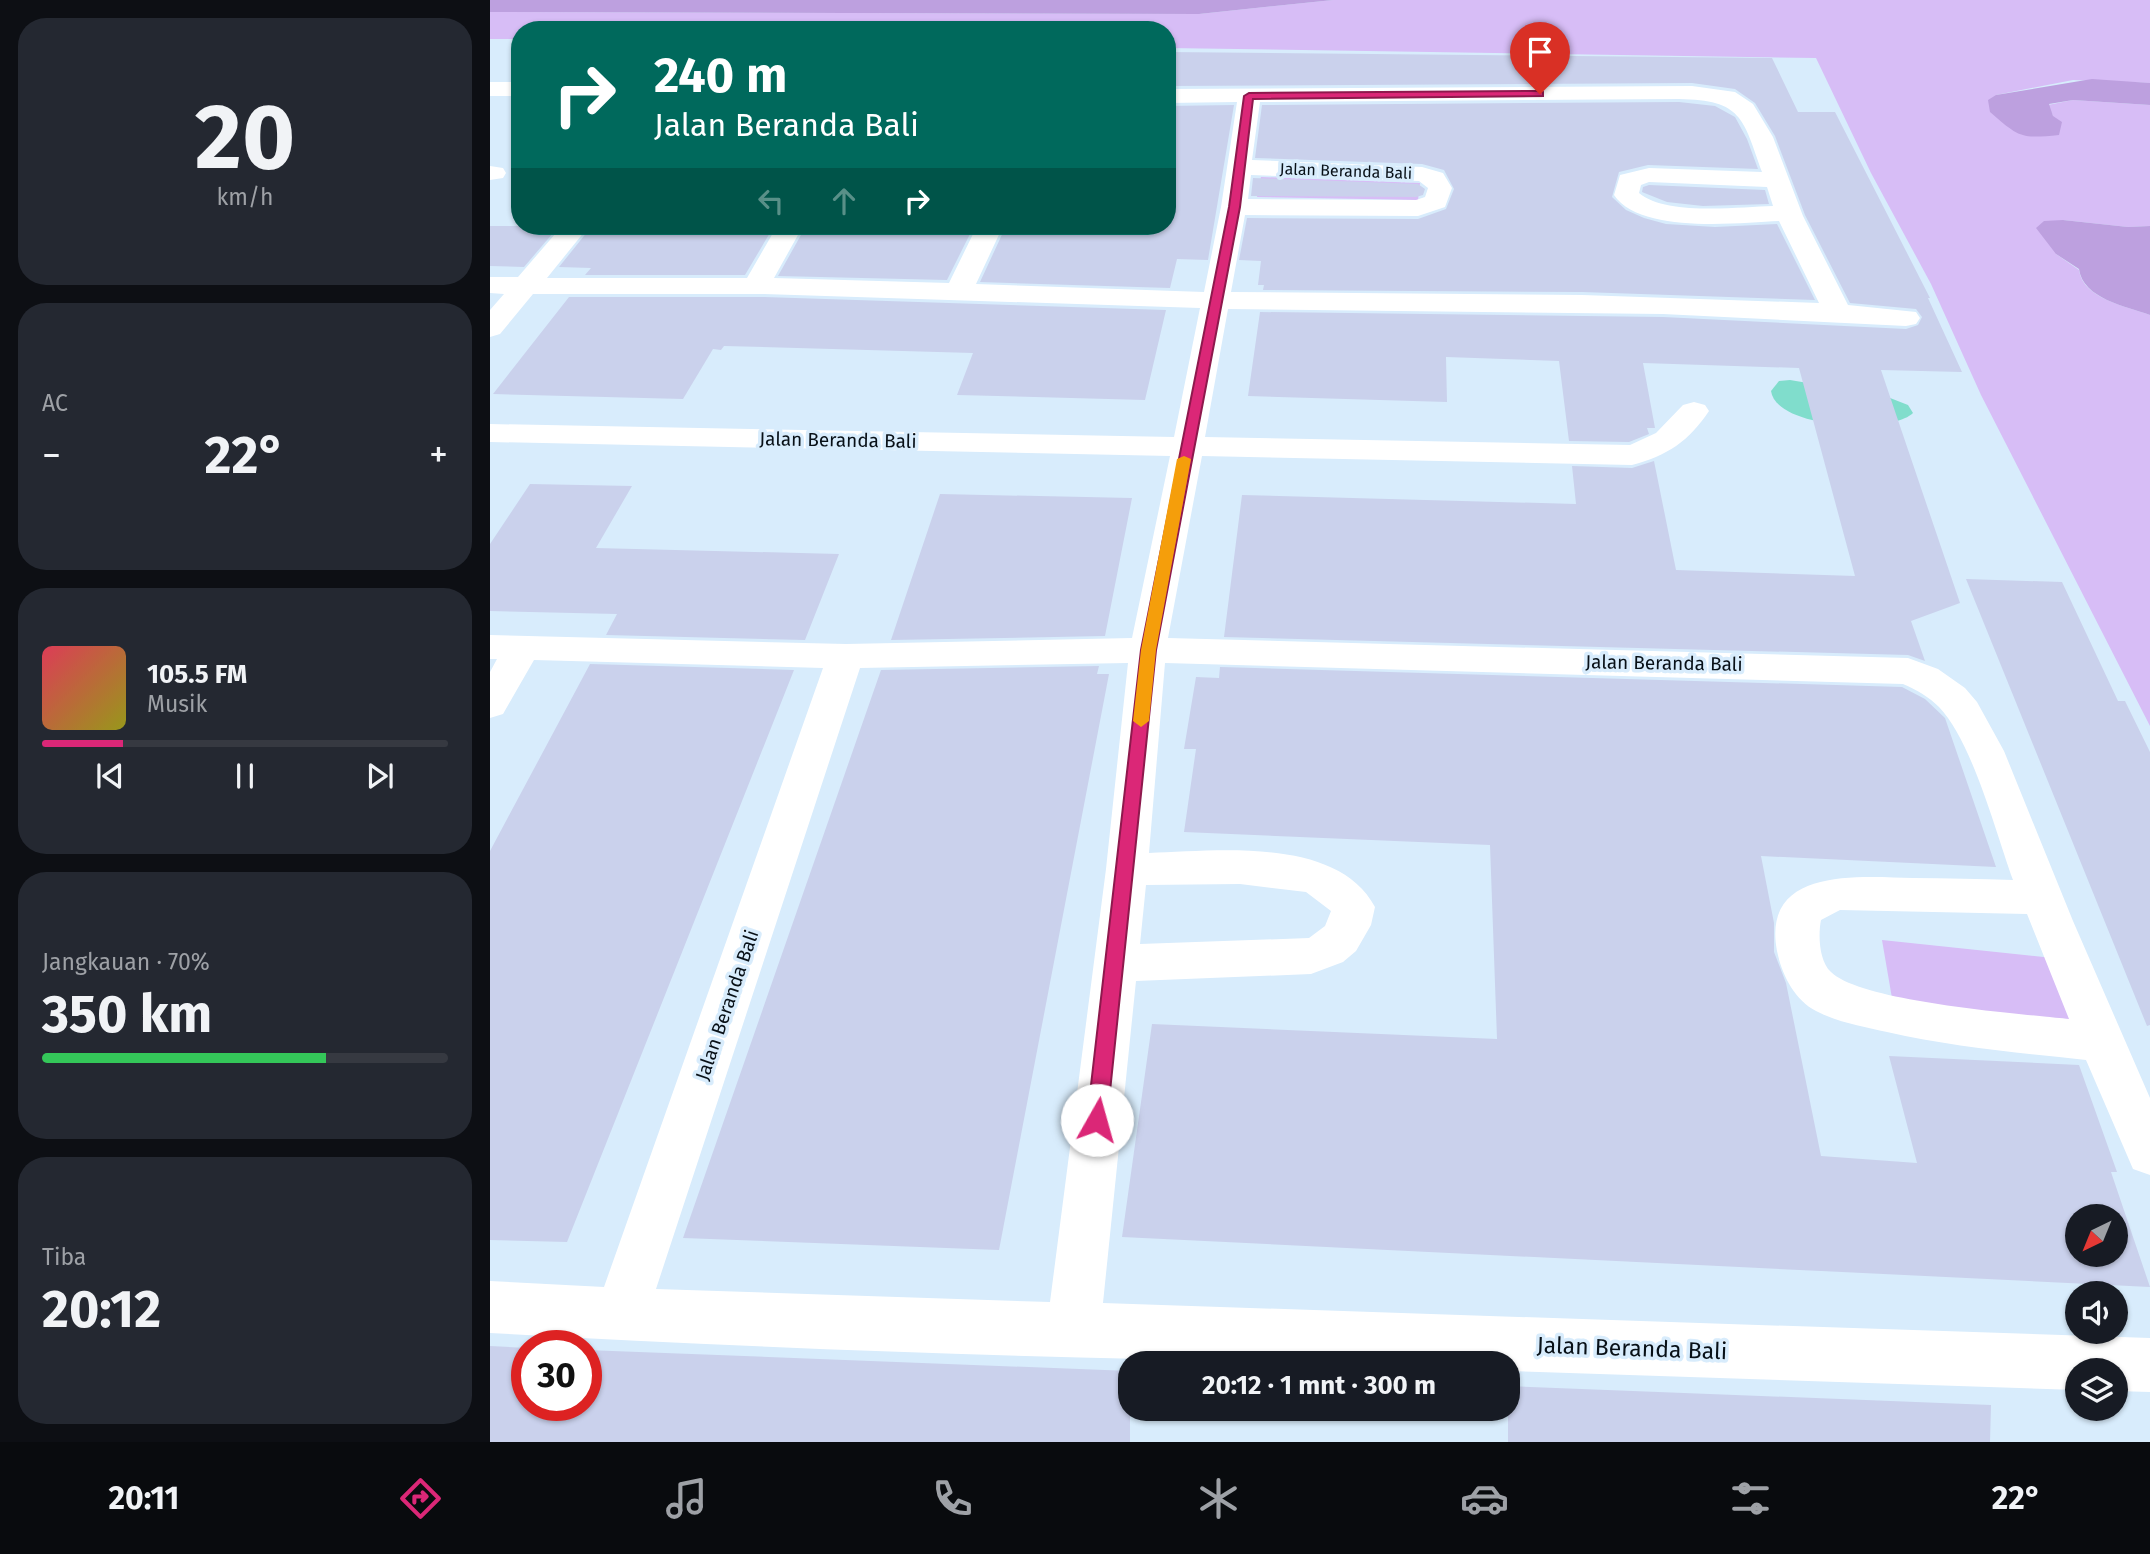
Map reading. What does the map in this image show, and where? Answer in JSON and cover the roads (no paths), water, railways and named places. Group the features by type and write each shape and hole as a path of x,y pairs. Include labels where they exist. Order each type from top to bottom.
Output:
{"street":[{"path":"490,89 511,89"},
{"path":"1176,96 1646,93 1717,96 1735,100 1743,107 1757,130 1779,180 1788,213 1837,312"},
{"path":"1073,1329 1126,869 1148,650 1234,207 1249,96"},
{"name":"Jalan Beranda Bali","path":"1234,207 1418,208 1436,202 1440,188 1434,178 1422,174 1239,167"},
{"path":"1779,180 1649,175 1629,180 1624,187 1625,197 1633,204 1666,214 1788,213"},
{"path":"490,328 569,235"},
{"path":"756,285 785,235"},
{"path":"959,290 986,235"},
{"path":"490,285 756,285 1217,300 1837,312 1906,318"},
{"name":"Jalan Beranda Bali","path":"490,432 1632,455 1659,447 1675,437 1694,411"},
{"name":"Jalan Beranda Bali","path":"490,705 506,648 846,656 1148,650 1908,671 1940,686 1963,710 1983,750 2041,897 2150,1153"},
{"name":"Jalan Beranda Bali","path":"621,1314 846,656"},
{"path":"1115,963 1311,956 1326,951 1339,941 1353,920 1353,907 1341,891 1305,875 1252,870 1126,869"},
{"path":"2041,897 1840,893 1813,900 1799,915 1796,934 1802,962 1815,987 1837,1001 1902,1017 2102,1042"},
{"name":"Jalan Beranda Bali","path":"490,1307 621,1314 2150,1365"}]}
